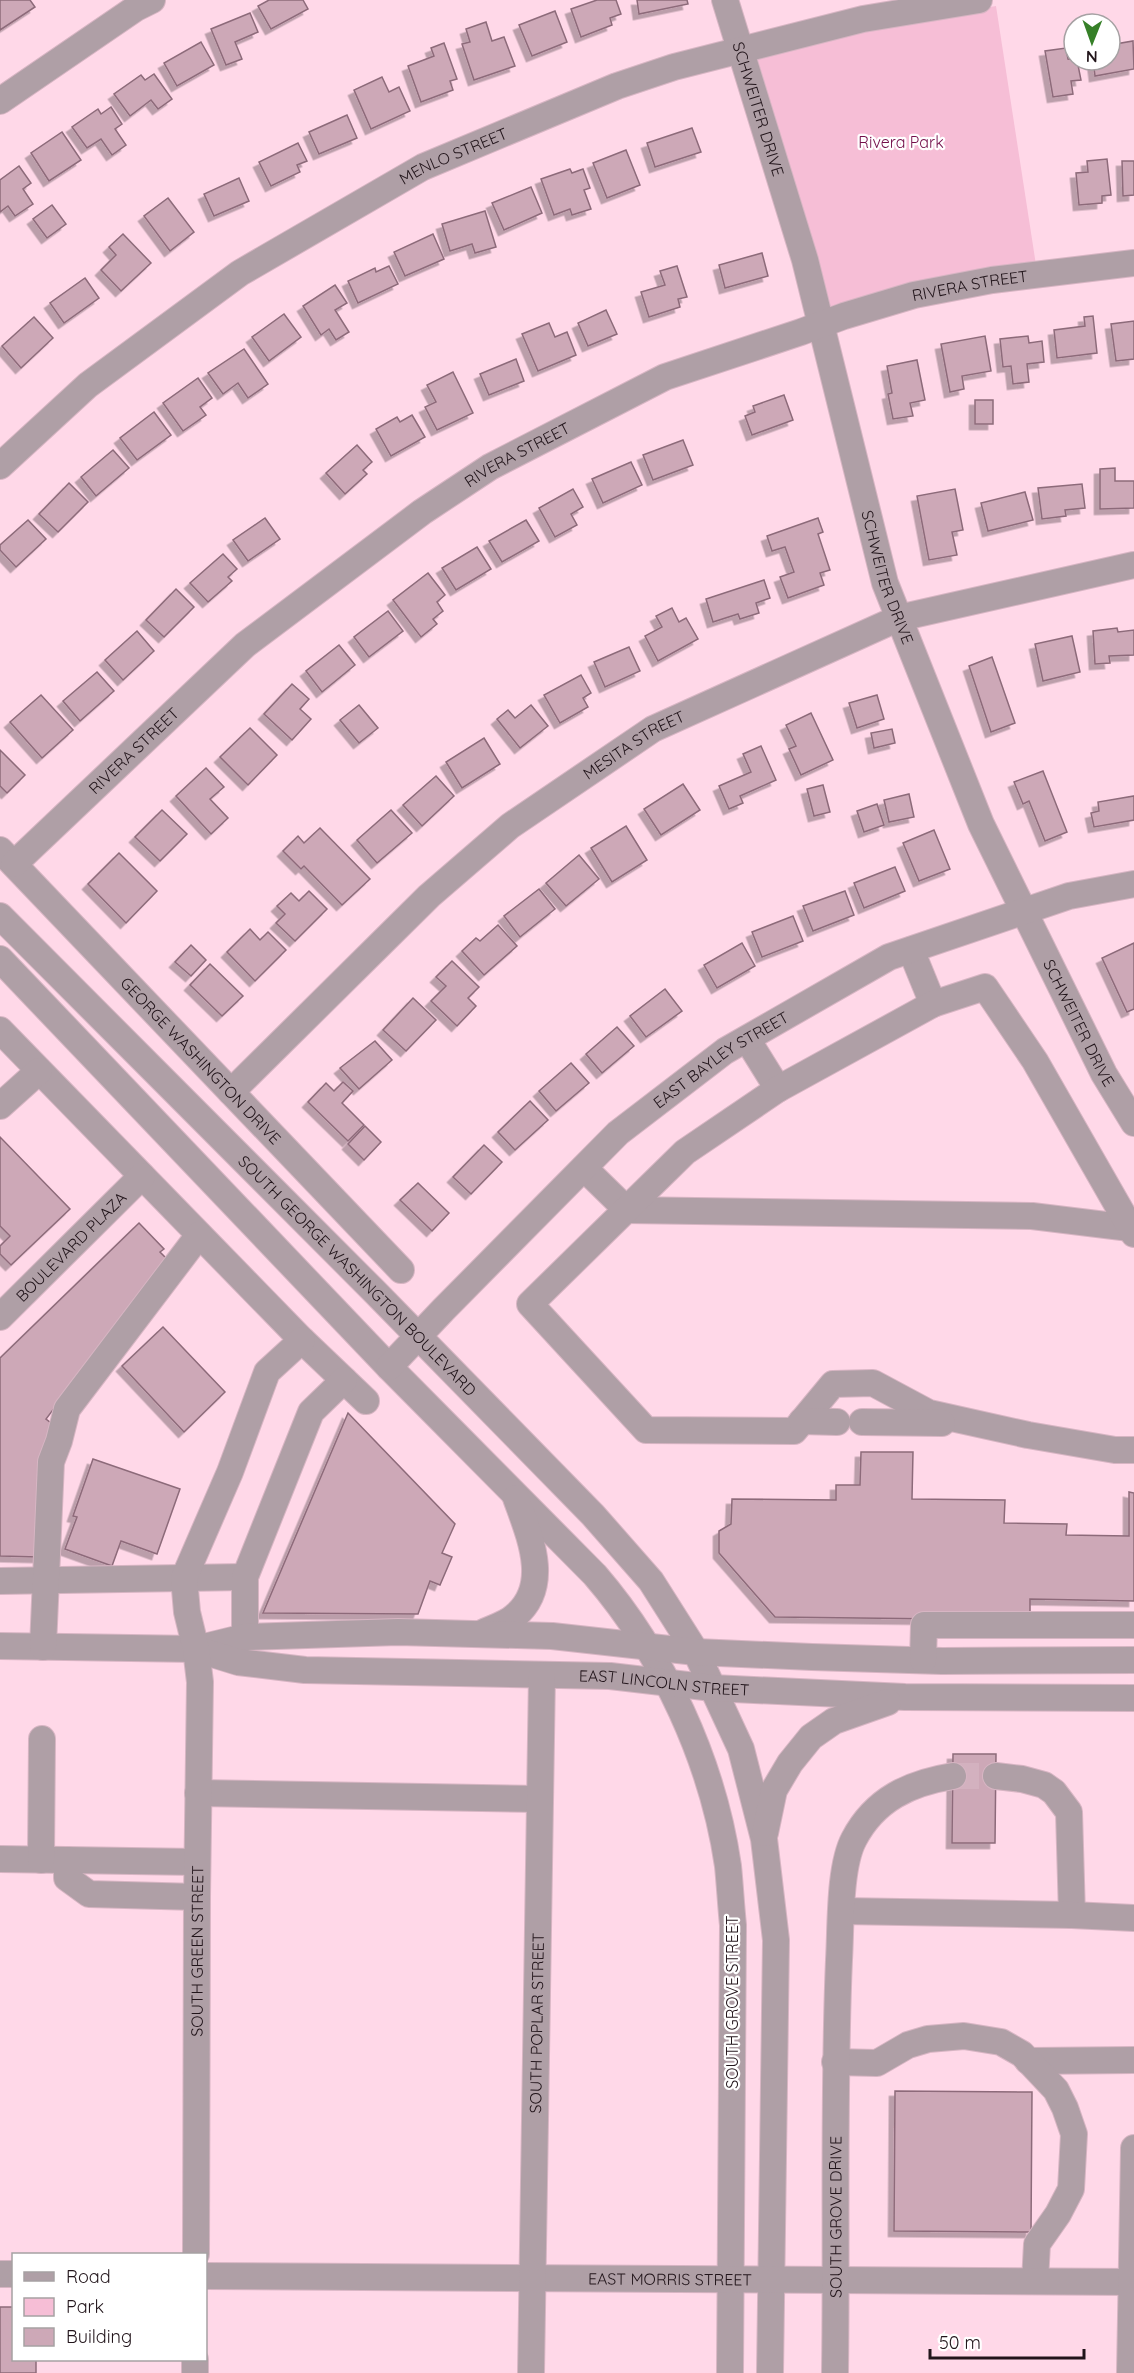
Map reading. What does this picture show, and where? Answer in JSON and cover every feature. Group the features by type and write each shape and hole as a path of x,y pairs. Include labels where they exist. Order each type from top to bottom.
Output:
{"street":[{"path":"0,101 136,8 152,0"},
{"name":"SCHWEITER DRIVE","path":"725,0 805,260 885,583 981,824 1104,1074 1134,1123"},
{"name":"MENLO STREET","path":"0,466 88,385 240,273 423,167 617,86 674,68 863,20 979,0"},
{"name":"RIVERA STREET","path":"7,857 245,645 423,512 490,467 665,377 822,324 914,295 992,280 1134,263"},
{"name":"MESITA STREET","path":"231,1092 429,896 510,826 653,729 899,618 1134,565"},
{"name":"GEORGE WASHINGTON DRIVE","path":"7,857 401,1270"},
{"name":"EAST BAYLEY STREET","path":"389,1367 618,1133 724,1052 889,957 1069,896 1134,884"},
{"name":"SOUTH GEORGE WASHINGTON BOULEVARD","path":"0,916 418,1336 600,1523 651,1581 696,1652"},
{"path":"911,950 933,1004"},
{"path":"0,959 389,1367 595,1575 620,1604 648,1646"},
{"path":"1133,1229 1035,1061 985,987 933,1004 778,1089 685,1152 530,1304 646,1430 794,1431 833,1384 873,1383 929,1413 1115,1450 1134,1450"},
{"path":"0,1030 302,1340 366,1401"},
{"path":"747,1039 778,1089"},
{"path":"0,1106 39,1071"},
{"path":"584,1168 627,1210 1032,1215 1133,1229"},
{"name":"BOULEVARD PLAZA","path":"0,1317 142,1176"},
{"path":"43,1647 51,1462 59,1441 66,1409 199,1235"},
{"path":"184,1578 230,1472 267,1372 302,1340"},
{"path":"245,1637 245,1576 310,1412 344,1380"},
{"path":"802,1421 976,1424"},
{"path":"479,1634 515,1617 528,1600 536,1579 534,1550 514,1492"},
{"path":"0,1581 245,1576"},
{"name":"SOUTH GREEN STREET","path":"184,1578 200,1682 196,2253"},
{"path":"923,1660 924,1625 1134,1625"},
{"name":"EAST LINCOLN STREET","path":"0,1646 196,1649 245,1637 398,1632 552,1636 696,1652 923,1660 1134,1660"},
{"name":"SOUTH GROVE STREET","path":"648,1646 667,1683 705,1771 728,1865 733,1925 730,2373"},
{"name":"EAST LINCOLN STREET","path":"196,1649 238,1662 305,1670 610,1676 713,1688 905,1697 1134,1698"},
{"path":"696,1652 741,1749 764,1839 776,1940 770,2373"},
{"name":"SOUTH POPLAR STREET","path":"531,2373 542,1675"},
{"path":"764,1839 774,1790 790,1762 811,1737 834,1720 905,1697"},
{"path":"41,1860 42,1739"},
{"name":"SOUTH GROVE DRIVE","path":"835,2373 835,2062 842,1911 847,1858 854,1840 868,1818 894,1796 912,1785 953,1776"},
{"path":"996,1776 1022,1779 1044,1785 1054,1792 1069,1812 1072,1915"},
{"path":"198,1792 540,1799"},
{"path":"0,1859 197,1862"},
{"path":"67,1860 67,1878 89,1894 197,1897"},
{"path":"842,1911 1134,1918"},
{"path":"835,2062 877,2062 908,2045 928,2039 964,2036 1001,2042 1022,2054 1056,2090 1074,2134 1071,2189 1058,2214 1037,2244 1035,2282"},
{"path":"1028,2061 1134,2060"},
{"path":"1130,2373 1134,2148"},
{"name":"EAST MORRIS STREET","path":"207,2276 1133,2282"}],"green space":[{"name":"Rivera Park","path":"996,6 1036,265 830,313 757,57 911,20"}],"building":[{"path":"0,0 30,0 35,7 0,30"},
{"path":"269,0 303,0 308,9 271,29 258,6"},
{"path":"597,0 616,0 621,14 610,18 612,25 581,37 571,9"},
{"path":"637,0 687,0 688,4 639,14"},
{"path":"555,11 567,42 532,56 519,25"},
{"path":"250,13 258,32 235,42 242,59 226,65 211,29"},
{"path":"486,22 492,41 504,37 515,66 474,80 462,44 470,42 466,29"},
{"path":"1133,41 1134,69 1122,71 1122,43"},
{"path":"201,42 214,65 177,86 164,63"},
{"path":"444,43 457,79 450,81 453,90 421,102 408,66 434,56 431,48"},
{"path":"1062,49 1062,72 1079,72 1081,80 1071,81 1073,94 1053,97 1045,51"},
{"path":"1094,72 1117,72 1095,76"},
{"path":"154,74 172,99 158,109 151,100 130,116 114,94 141,75 145,80"},
{"path":"382,77 389,92 399,87 410,111 371,129 354,90"},
{"path":"111,107 122,124 115,129 126,145 112,155 101,139 87,148 72,127 98,109 101,114"},
{"path":"347,115 357,138 319,154 309,132"},
{"path":"692,128 701,152 655,167 647,143"},
{"path":"62,132 81,160 49,181 31,153"},
{"path":"298,143 307,161 297,165 300,172 271,186 259,162"},
{"path":"626,150 640,185 607,198 593,163"},
{"path":"1107,159 1111,195 1102,196 1102,203 1079,205 1076,173 1088,172 1087,161"},
{"path":"1122,161 1134,161 1134,195 1123,196"},
{"path":"19,166 31,183 23,189 33,204 15,216 8,206 0,212 0,180"},
{"path":"570,169 572,173 583,169 590,188 584,190 591,209 572,215 570,209 554,215 541,179"},
{"path":"239,178 249,201 214,216 204,194"},
{"path":"531,187 542,213 504,230 492,203"},
{"path":"168,198 194,232 170,251 144,216"},
{"path":"52,205 66,224 47,238 33,219"},
{"path":"485,211 496,247 475,253 472,244 450,251 442,224"},
{"path":"123,234 151,263 121,291 101,270 116,255 109,247"},
{"path":"433,234 444,259 405,276 394,252"},
{"path":"762,253 768,276 725,288 719,265"},
{"path":"389,266 398,284 358,303 348,281 375,268 376,272"},
{"path":"677,266 687,297 678,299 680,307 649,317 641,292 665,285 660,271"},
{"path":"85,278 99,298 64,323 50,303"},
{"path":"335,285 347,303 335,310 349,332 336,340 329,329 321,335 303,306"},
{"path":"606,310 617,334 588,346 578,323"},
{"path":"284,314 301,337 269,361 252,337"},
{"path":"1093,316 1097,353 1057,358 1054,330 1085,326 1084,317"},
{"path":"34,317 53,338 21,368 2,346"},
{"path":"1134,321 1134,359 1116,361 1111,324"},
{"path":"549,323 555,337 567,332 576,355 538,371 522,334"},
{"path":"985,336 991,371 962,376 964,389 950,392 941,344"},
{"path":"1028,336 1029,343 1042,341 1044,362 1027,364 1029,382 1013,384 1011,366 1003,367 1000,339"},
{"path":"244,349 268,384 248,398 238,383 223,394 208,373"},
{"path":"516,359 524,381 489,395 480,374"},
{"path":"917,360 925,400 910,403 913,416 893,419 888,394 892,393 887,366"},
{"path":"453,372 473,413 437,430 425,407 436,402 427,385"},
{"path":"198,378 212,398 200,407 206,415 183,431 163,403"},
{"path":"784,395 793,420 752,435 745,416 755,412 753,406"},
{"path":"975,400 993,400 993,424 975,424"},
{"path":"154,412 171,435 137,460 120,438"},
{"path":"412,415 425,437 391,456 376,429 397,417 400,422"},
{"path":"683,440 693,465 653,480 643,455"},
{"path":"357,445 372,462 363,470 367,474 345,494 326,473"},
{"path":"113,450 129,468 96,496 81,477"},
{"path":"631,462 642,485 603,503 592,479"},
{"path":"1115,468 1115,481 1134,481 1134,508 1100,509 1100,469"},
{"path":"69,483 88,502 58,532 39,514"},
{"path":"1082,484 1085,508 1065,510 1066,516 1042,519 1038,488"},
{"path":"573,489 583,507 571,514 577,525 555,537 539,508"},
{"path":"955,489 963,530 952,532 957,555 929,560 917,496"},
{"path":"1025,492 1033,520 988,531 981,503"},
{"path":"265,518 280,539 248,561 233,540"},
{"path":"818,518 823,532 818,534 830,570 820,573 824,585 788,598 780,577 794,572 785,547 772,551 767,536"},
{"path":"28,520 46,539 16,567 0,550 0,545"},
{"path":"526,520 539,541 502,562 489,541"},
{"path":"477,547 491,569 456,590 442,568"},
{"path":"223,554 237,569 228,577 232,581 208,602 190,583"},
{"path":"428,573 445,595 437,602 443,611 433,619 437,624 421,637 393,600"},
{"path":"764,580 770,598 756,603 759,613 740,619 738,614 713,622 706,599"},
{"path":"176,589 194,607 164,637 146,620"},
{"path":"672,608 679,622 686,618 698,639 658,661 645,636 662,627 656,616"},
{"path":"388,611 403,631 369,657 354,637"},
{"path":"1117,628 1118,632 1134,630 1134,655 1109,656 1110,663 1095,664 1093,631"},
{"path":"137,631 154,651 123,680 105,660"},
{"path":"1072,636 1080,672 1043,681 1035,644"},
{"path":"339,645 355,665 322,692 306,671"},
{"path":"629,647 640,671 605,687 594,662"},
{"path":"992,657 1015,723 991,732 969,666"},
{"path":"97,672 114,691 80,721 63,701"},
{"path":"581,675 591,693 583,698 588,707 560,723 544,695"},
{"path":"292,684 309,699 300,709 311,719 292,740 264,714"},
{"path":"41,695 73,730 42,758 10,722"},
{"path":"877,695 884,719 857,728 849,703"},
{"path":"359,705 378,728 359,743 340,720"},
{"path":"531,705 548,726 520,748 497,719 508,710 515,718"},
{"path":"811,713 833,760 801,775 789,749 796,746 786,725"},
{"path":"250,728 277,755 248,785 220,757"},
{"path":"892,729 895,743 874,748 871,733"},
{"path":"484,738 500,764 462,788 446,762"},
{"path":"761,746 776,780 740,796 743,803 729,809 719,786 751,772 743,754"},
{"path":"0,750 25,775 7,793 0,786"},
{"path":"206,768 224,787 210,799 228,818 211,834 176,796"},
{"path":"1043,771 1067,832 1045,841 1029,801 1023,804 1014,782"},
{"path":"436,776 454,796 422,826 403,805"},
{"path":"683,784 700,810 661,835 644,809"},
{"path":"823,785 830,812 814,816 807,789"},
{"path":"909,794 914,817 889,822 884,800"},
{"path":"1134,796 1134,820 1094,827 1091,813 1099,811 1098,802"},
{"path":"877,804 884,825 864,832 857,811"},
{"path":"162,810 187,834 160,861 135,837"},
{"path":"391,810 412,833 377,863 357,840"},
{"path":"626,826 647,860 612,882 591,848"},
{"path":"320,828 370,879 342,905 304,866 301,869 283,851 298,836 304,843"},
{"path":"934,830 950,869 919,881 903,843"},
{"path":"119,853 157,891 126,923 88,884"},
{"path":"579,855 599,879 566,906 546,883"},
{"path":"895,867 905,891 864,908 854,883"},
{"path":"539,889 555,909 520,937 504,916"},
{"path":"309,891 327,909 295,941 276,923 285,914 277,906 291,893 299,901"},
{"path":"845,891 854,915 813,931 803,906"},
{"path":"793,916 803,941 762,957 752,932"},
{"path":"498,925 517,946 484,975 462,951 476,938 480,941"},
{"path":"250,929 260,940 268,932 286,950 255,981 227,952"},
{"path":"742,943 755,966 717,988 704,965"},
{"path":"1134,943 1134,1009 1127,1012 1102,958"},
{"path":"191,945 206,960 191,976 175,962"},
{"path":"452,961 479,987 468,998 476,1006 457,1026 431,1001 446,986 436,977"},
{"path":"210,964 243,996 222,1016 190,985"},
{"path":"665,989 682,1011 646,1037 630,1016"},
{"path":"413,998 436,1020 406,1051 383,1030"},
{"path":"617,1027 634,1046 602,1073 586,1054"},
{"path":"375,1041 392,1060 359,1089 340,1068"},
{"path":"571,1063 589,1083 556,1111 539,1091"},
{"path":"343,1082 353,1091 342,1103 364,1125 348,1141 308,1102 326,1083 334,1091"},
{"path":"530,1101 548,1120 515,1150 498,1132"},
{"path":"365,1126 381,1142 364,1160 348,1144"},
{"path":"0,1137 70,1209 11,1265 0,1254 0,1246 10,1236 0,1226"},
{"path":"484,1145 502,1162 471,1194 453,1177"},
{"path":"418,1183 449,1213 432,1231 400,1200"},
{"path":"139,1223 164,1249 160,1252 167,1259 46,1419 59,1429 39,1557 0,1556 0,1358"},
{"path":"163,1327 225,1392 184,1432 122,1366"},
{"path":"348,1413 455,1524 442,1553 452,1557 440,1585 430,1581 418,1614 263,1613"},
{"path":"861,1452 913,1452 912,1499 1005,1500 1004,1523 1067,1524 1066,1535 1129,1536 1129,1492 1134,1493 1134,1601 1030,1599 1030,1620 775,1617 719,1553 719,1531 731,1524 732,1499 836,1500 836,1485 860,1485"},
{"path":"93,1459 180,1489 157,1554 121,1541 112,1566 65,1549 77,1517 73,1516"},
{"path":"953,1754 996,1754 995,1843 952,1843"},
{"path":"895,2091 1032,2092 1031,2232 894,2231"},
{"path":"0,2307 12,2307 12,2361 36,2361 36,2373 0,2373"}],"tunnel":[{"path":"953,1776 996,1776"}]}
